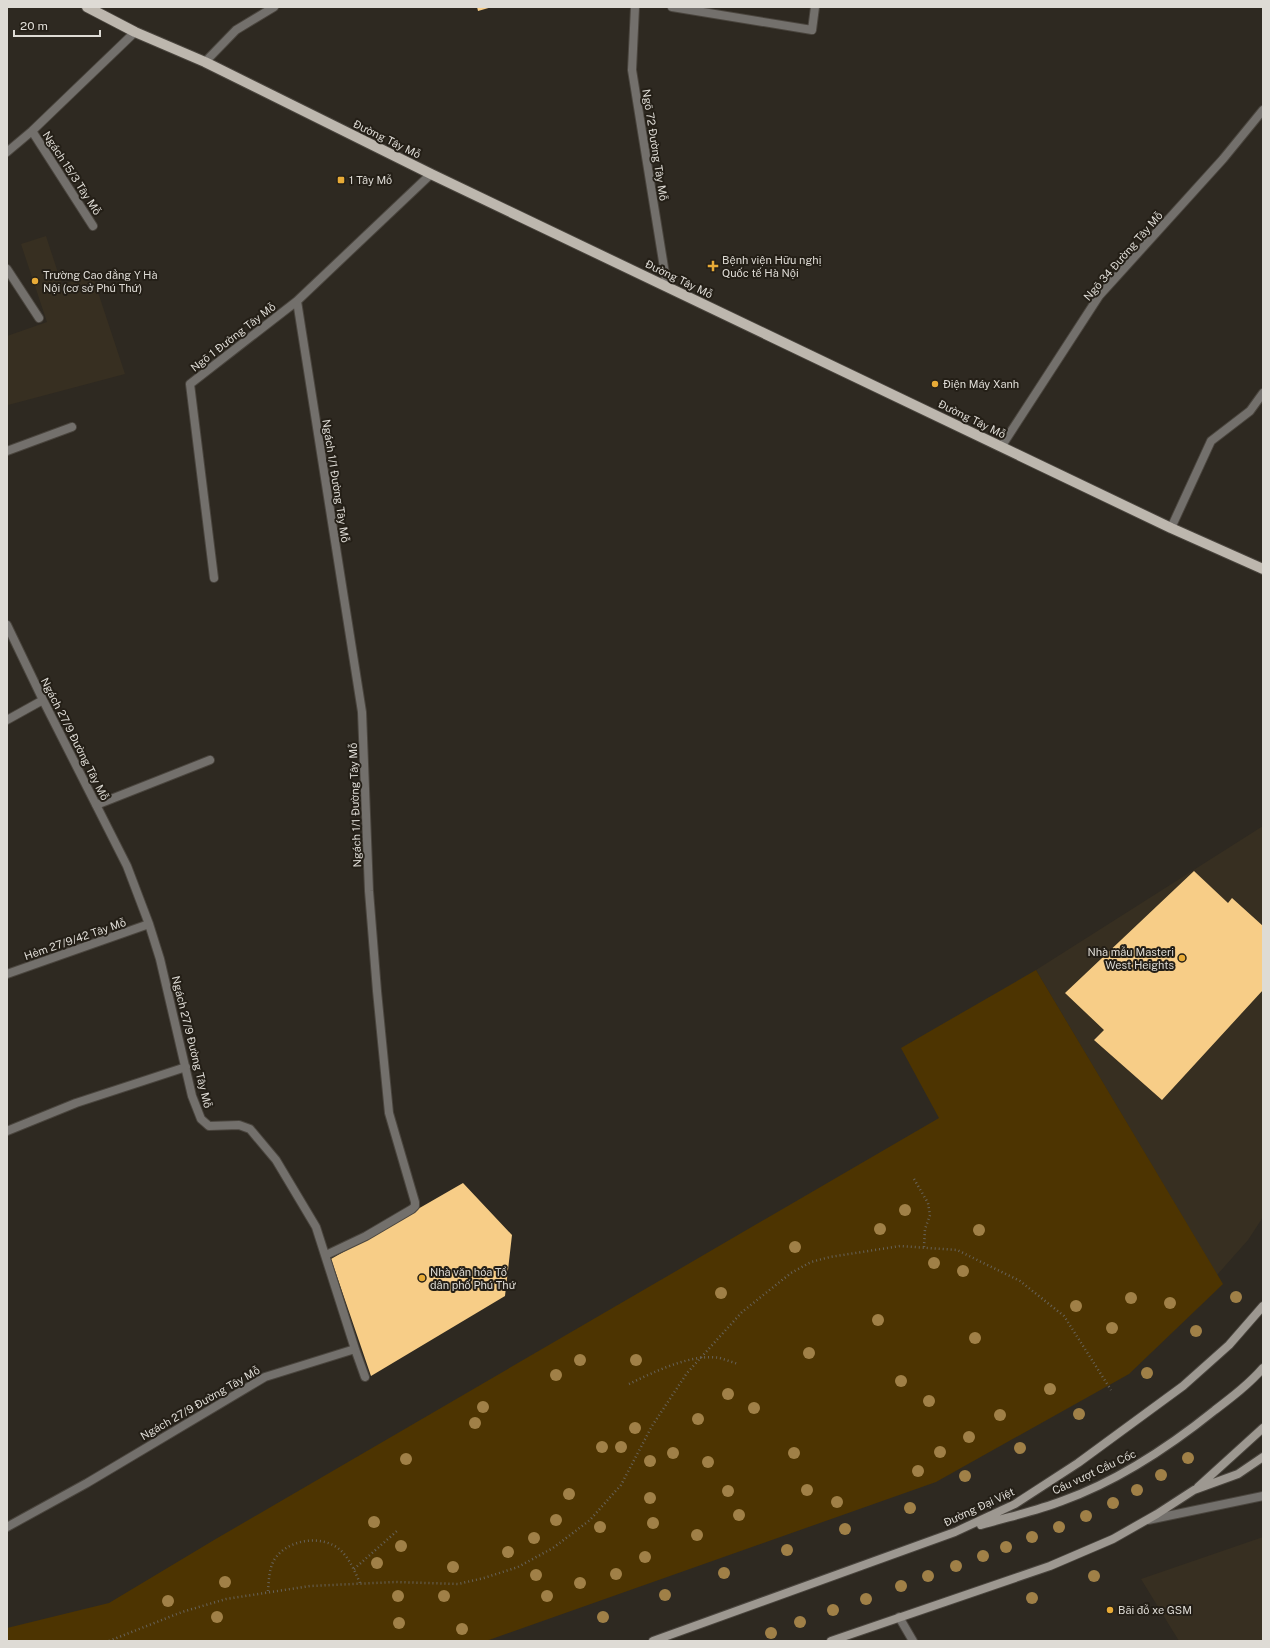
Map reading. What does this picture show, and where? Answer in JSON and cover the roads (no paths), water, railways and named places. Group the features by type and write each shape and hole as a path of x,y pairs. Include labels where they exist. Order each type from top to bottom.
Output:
{"main road":[{"name":"Đường Tây Mỗ","path":"87,7 135,32 205,62 431,174 1001,447 1263,570"}],"street":[{"path":"205,62 236,30 274,7"},
{"name":"Ngõ 72 Đường Tây Mỗ","path":"635,7 632,70 666,286"},
{"path":"672,7 812,30 815,7"},
{"path":"7,152 32,132 135,32"},
{"name":"Ngõ 34 Đường Tây Mỗ","path":"1001,447 1099,296 1223,159 1263,110"},
{"name":"Ngách 15/3 Tây Mỗ","path":"32,132 93,226"},
{"name":"Ngõ 1 Đường Tây Mỗ","path":"214,578 190,384 297,301 431,174"},
{"path":"7,269 39,318"},
{"name":"Ngách 1/1 Đường Tây Mỗ","path":"297,301 362,712 370,899 377,991 390,1113 415,1202 415,1206 412,1209 366,1236 326,1255"},
{"path":"1171,528 1211,441 1250,411 1263,393"},
{"path":"7,451 72,427"},
{"name":"Ngách 27/9 Đường Tây Mỗ","path":"7,625 43,700 127,866 149,924 186,1067 192,1096 201,1119 209,1126 239,1125 250,1129 276,1160 316,1227 355,1349 265,1377 87,1483 7,1527"},
{"path":"7,720 43,700"},
{"path":"96,805 210,760"},
{"name":"Hẻm 27/9/42 Tây Mỗ","path":"7,974 149,924"},
{"path":"7,1131 76,1103 186,1067"},
{"name":"Đường Đại Việt","path":"653,1641 955,1532 1015,1504 1078,1463 1183,1386 1229,1345 1263,1306"},
{"path":"355,1349 364,1377"},
{"name":"Cầu vượt Cầu Cốc","path":"955,1532 1063,1501 1126,1472 1158,1453 1206,1418 1250,1382 1263,1368"},
{"path":"831,1641 1050,1566 1114,1539 1194,1490 1263,1428"},
{"path":"1194,1490 1238,1474 1263,1458"},
{"path":"1145,1521 1263,1496"},
{"path":"898,1617 913,1641"}],"place":[{"name":"1 Tây Mỗ","path":"341,180"},
{"name":"Bệnh viện Hữu nghị Quốc tế Hà Nội","path":"713,266"},
{"name":"Trường Cao đẳng Y Hà Nội (cơ sở Phú Thứ)","path":"35,281"},
{"name":"Điện Máy Xanh","path":"935,384"},
{"name":"Nhà mẫu Masteri West Heights","path":"1182,958"},
{"name":"Nhà văn hóa Tổ dân phố Phú Thứ","path":"422,1278"},
{"name":"Bãi đỗ xe GSM","path":"1110,1610"}]}
